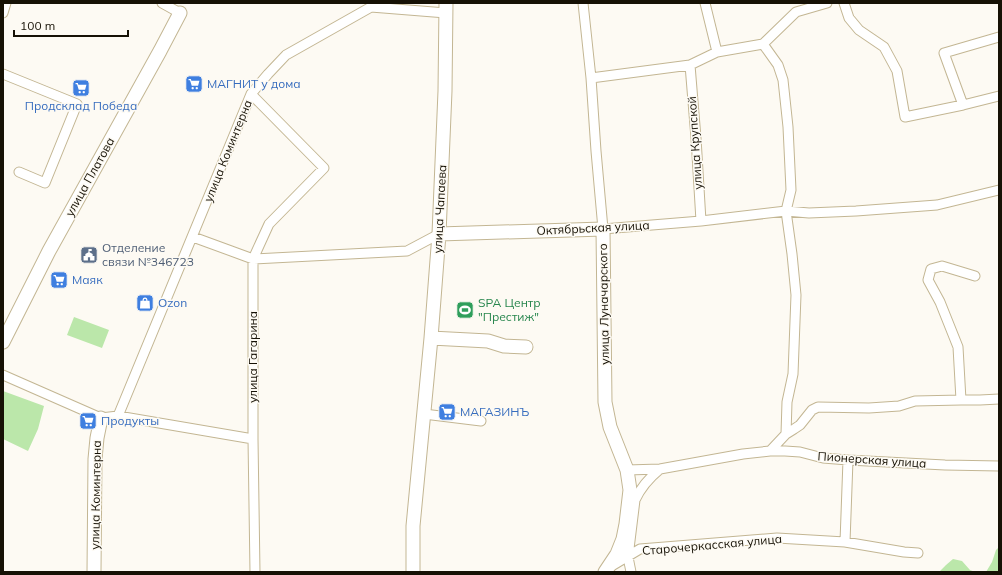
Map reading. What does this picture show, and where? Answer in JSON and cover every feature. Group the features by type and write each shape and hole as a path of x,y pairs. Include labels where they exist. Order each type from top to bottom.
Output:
{"main road":[{"name":"улица Чапаева","path":"413,572 413,526 431,338 439,234 445,91 446,8"},
{"name":"улица Платова","path":"3,342 49,251 180,13"},
{"name":"Октябрьская улица","path":"439,234 603,229"},
{"name":"улица Луначарского","path":"603,229 605,402 610,427 627,470 630,490 623,539 617,554 606,570"},
{"path":"431,338 488,341 504,346 526,347"},
{"name":"улица Коминтерна","path":"94,572 95,459 101,418"}],"street":[{"path":"3,13 6,3"},
{"path":"162,3 180,13"},
{"name":"улица Луначарского","path":"582,3 591,78 603,229"},
{"path":"704,3 718,52"},
{"path":"591,78 690,65 718,52 763,44 796,12 827,3"},
{"path":"844,3 849,18 859,30 884,47 897,71 905,117 999,96"},
{"name":"улица Коминтерна","path":"118,416 252,94 268,74 286,55 371,7 446,8"},
{"path":"963,105 944,53 999,37"},
{"path":"763,44 778,65 783,80 788,126 791,190 786,211 796,295 793,374 787,402 786,434"},
{"name":"улица Крупской","path":"690,65 701,221"},
{"path":"3,74 77,104 45,183 19,172"},
{"name":"улица Гагарина","path":"252,94 324,168 268,224 253,259 255,572"},
{"name":"Октябрьская улица","path":"603,229 701,221 786,211 809,213 840,212 937,205 999,190"},
{"name":"Октябрьская улица","path":"193,237 253,259 408,251 439,234"},
{"path":"961,400 958,347 940,302 928,280 931,269 942,266 974,276"},
{"path":"3,375 101,418 118,416 253,439"},
{"path":"770,451 786,434 800,425 812,410 818,407 869,408 899,406 915,401 999,399"},
{"path":"424,414 481,422"},
{"name":"Пионерская улица","path":"627,470 660,469 743,454 770,451 800,452 824,458 848,460 999,466"},
{"path":"845,542 848,460"},
{"path":"631,572 628,557 635,500 644,484 660,469"},
{"name":"Старочеркасская улица","path":"606,570 640,549 777,538 845,542 918,553"}],"green space":[{"path":"74,317 109,330 102,348 67,335"},
{"path":"3,391 44,406 38,429 28,451 3,439"},
{"path":"999,547 999,572 986,572 992,562 996,550"},
{"path":"953,559 962,561 970,570 975,572 939,572"}],"place":[{"name":"МАГНИТ у дома","path":"194,84"},
{"name":"Продсклад Победа","path":"81,88"},
{"name":"Отделение связи №346723","path":"89,255"},
{"name":"Маяк","path":"59,280"},
{"name":"Ozon","path":"145,303"},
{"name":"SPA Центр \"Престиж\"","path":"465,310"},
{"name":"МАГАЗИНЪ","path":"447,412"},
{"name":"Продукты","path":"88,421"}]}
